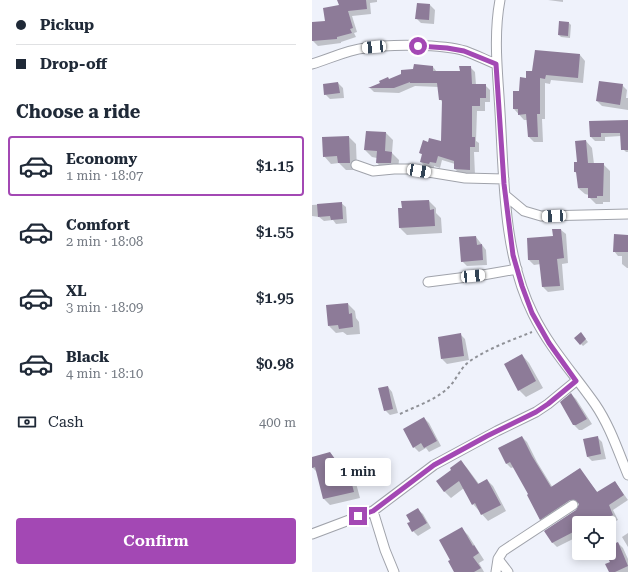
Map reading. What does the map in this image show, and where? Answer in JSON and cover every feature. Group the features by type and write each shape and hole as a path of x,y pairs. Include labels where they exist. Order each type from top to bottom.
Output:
{"street":[{"path":"500,0 497,12 496,64 504,179 513,255 532,313 549,343 576,381 595,404 606,423 628,475"},
{"path":"312,64 364,48 384,46 418,46 464,51 496,64"},
{"path":"356,165 373,172 394,169 410,169 465,178 504,179"},
{"path":"506,196 524,212 541,216 628,214"},
{"path":"428,282 517,269"},
{"path":"312,534 373,511 434,465 491,434 536,412 576,381"},
{"path":"496,572 498,559 503,551 573,505"},
{"path":"373,511 385,550 394,572"},
{"path":"498,559 508,572"}],"path":[{"path":"400,414 444,391 450,386 463,366 472,360 541,328"}],"building":[{"path":"337,0 366,0 367,9 348,11 353,28 350,29 352,33 337,37 337,39 312,41 312,22 325,21 323,8 339,5"},
{"path":"417,3 430,4 429,20 415,19"},
{"path":"559,21 569,22 568,36 558,35"},
{"path":"535,50 580,54 578,78 546,75 545,79 540,78 540,114 537,114 538,137 528,137 526,114 518,115 518,109 513,109 513,91 519,91 520,77 526,78 526,71 532,71"},
{"path":"414,64 433,66 433,71 460,71 459,66 471,66 472,84 486,84 486,98 480,98 480,106 472,106 472,137 475,137 475,147 470,147 470,170 454,169 454,161 438,156 436,163 430,162 429,164 420,162 422,154 419,153 423,140 428,142 429,138 441,141 442,100 439,100 437,83 410,82 394,88 368,88 380,83 379,81 388,77 389,79 401,74 401,70 413,69"},
{"path":"599,81 623,84 620,105 596,101"},
{"path":"338,82 340,93 324,95 323,84"},
{"path":"628,120 628,150 621,150 620,133 601,133 601,137 590,137 589,121"},
{"path":"366,131 386,132 385,151 392,152 391,163 376,163 377,151 364,150"},
{"path":"349,136 350,163 338,163 337,156 323,157 322,137"},
{"path":"586,140 588,163 604,163 603,196 597,196 597,198 588,198 588,188 578,188 576,172 574,172 574,162 577,162 575,141"},
{"path":"429,200 430,210 434,209 435,226 399,228 398,208 402,208 401,201"},
{"path":"342,202 343,219 331,220 330,216 318,217 317,204"},
{"path":"552,229 561,229 564,258 557,259 560,286 542,287 539,260 528,260 527,238 553,236"},
{"path":"614,234 628,235 628,252 613,252"},
{"path":"476,236 477,245 482,244 483,260 461,262 459,237"},
{"path":"348,303 349,314 352,313 353,327 339,329 338,325 328,326 326,305"},
{"path":"581,332 586,339 580,345 574,338"},
{"path":"461,333 464,356 441,359 438,337"},
{"path":"522,354 536,381 518,391 504,364"},
{"path":"388,386 393,409 384,411 378,388"},
{"path":"571,393 587,419 576,425 573,425 560,402"},
{"path":"424,417 437,441 424,448 421,443 413,448 403,429"},
{"path":"522,436 551,487 580,468 597,492 615,481 624,495 609,505 613,515 611,516 572,516 572,533 552,543 544,531 576,510 579,504 575,500 570,500 540,520 527,495 528,494 510,462 506,464 498,448"},
{"path":"598,436 601,454 587,457 583,439"},
{"path":"330,452 340,466 347,465 354,492 323,499 315,467 312,468 312,457"},
{"path":"461,460 478,484 487,479 501,505 481,515 475,503 472,505 459,481 444,492 436,481 451,470 450,468"},
{"path":"418,508 427,523 412,532 407,523 410,522 406,515"},
{"path":"462,527 479,553 473,557 481,568 474,572 454,572 448,561 450,560 439,540"},
{"path":"618,542 628,566 615,572 609,572 605,564 610,562 609,560 616,560 616,543"}],"route":[{"path":"358,516 373,511 434,465 517,420 536,412 576,381 549,343 532,313 513,255 504,184 500,103 496,64 464,51 418,46"}]}
